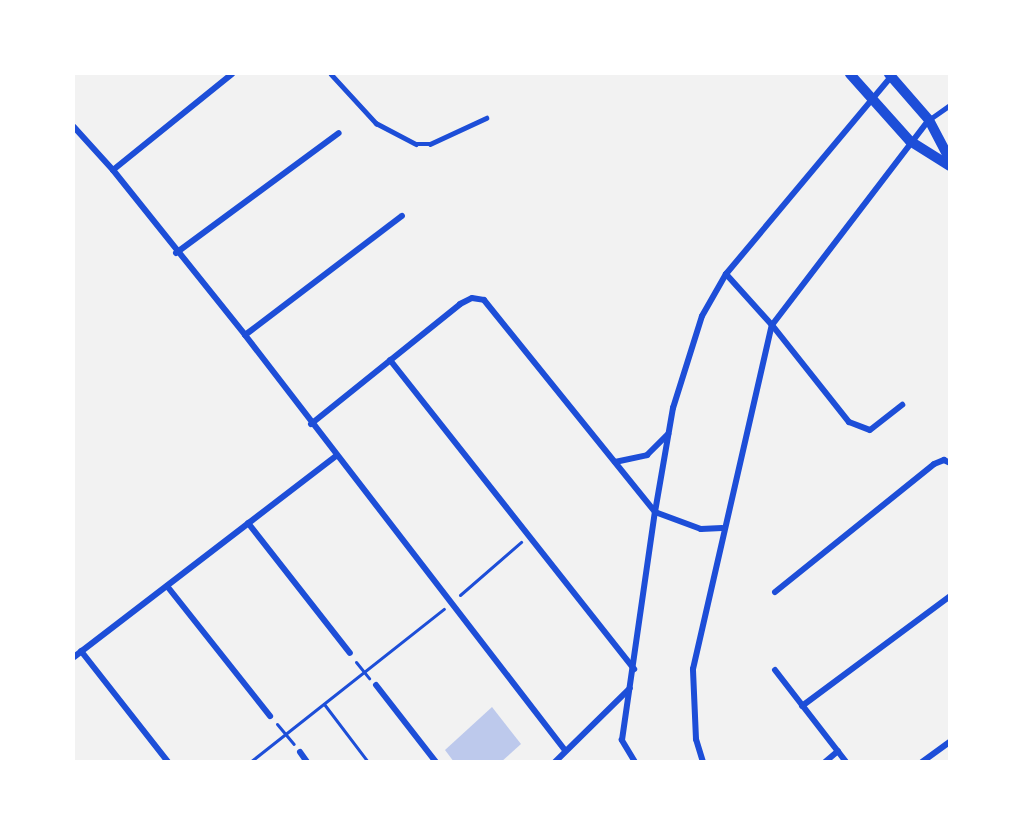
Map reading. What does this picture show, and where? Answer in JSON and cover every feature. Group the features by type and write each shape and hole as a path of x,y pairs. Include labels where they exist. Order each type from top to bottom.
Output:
{"street":[{"path":"113,170 232,74"},
{"path":"850,74 910,141 950,166"},
{"path":"635,762 622,740 655,512 669,433 702,316 726,274 871,97 892,75 929,120 950,160"},
{"path":"702,760 696,739 693,669 722,528 772,325 910,141 929,120"},
{"path":"74,127 113,170 177,253 245,335 311,424 564,749"},
{"path":"177,253 339,133"},
{"path":"245,335 402,216"},
{"path":"726,274 772,325 849,422 870,430 902,405"},
{"path":"311,424 460,304 472,298 484,300 655,512 701,529 722,528"},
{"path":"390,360 634,669"},
{"path":"615,462 647,455 669,433"},
{"path":"74,657 336,456"},
{"path":"775,592 934,464 947,462"},
{"path":"248,523 350,653"},
{"path":"167,586 270,716"},
{"path":"802,706 950,596"},
{"path":"81,651 168,762"},
{"path":"775,670 846,762"},
{"path":"376,685 436,762"},
{"path":"555,762 564,749 630,688"},
{"path":"922,762 950,742"},
{"path":"825,762 838,751"},
{"path":"300,752 307,762"}],"lane":[{"path":"331,74 376,123 416,144 430,144 486,118"},
{"path":"929,120 950,105"}],"path":[{"path":"250,762 450,603 527,536"},
{"path":"350,653 376,685"},
{"path":"324,704 368,762"},
{"path":"270,716 300,752"}],"building":[{"path":"492,707 521,744 501,762 454,762 445,750"}]}
